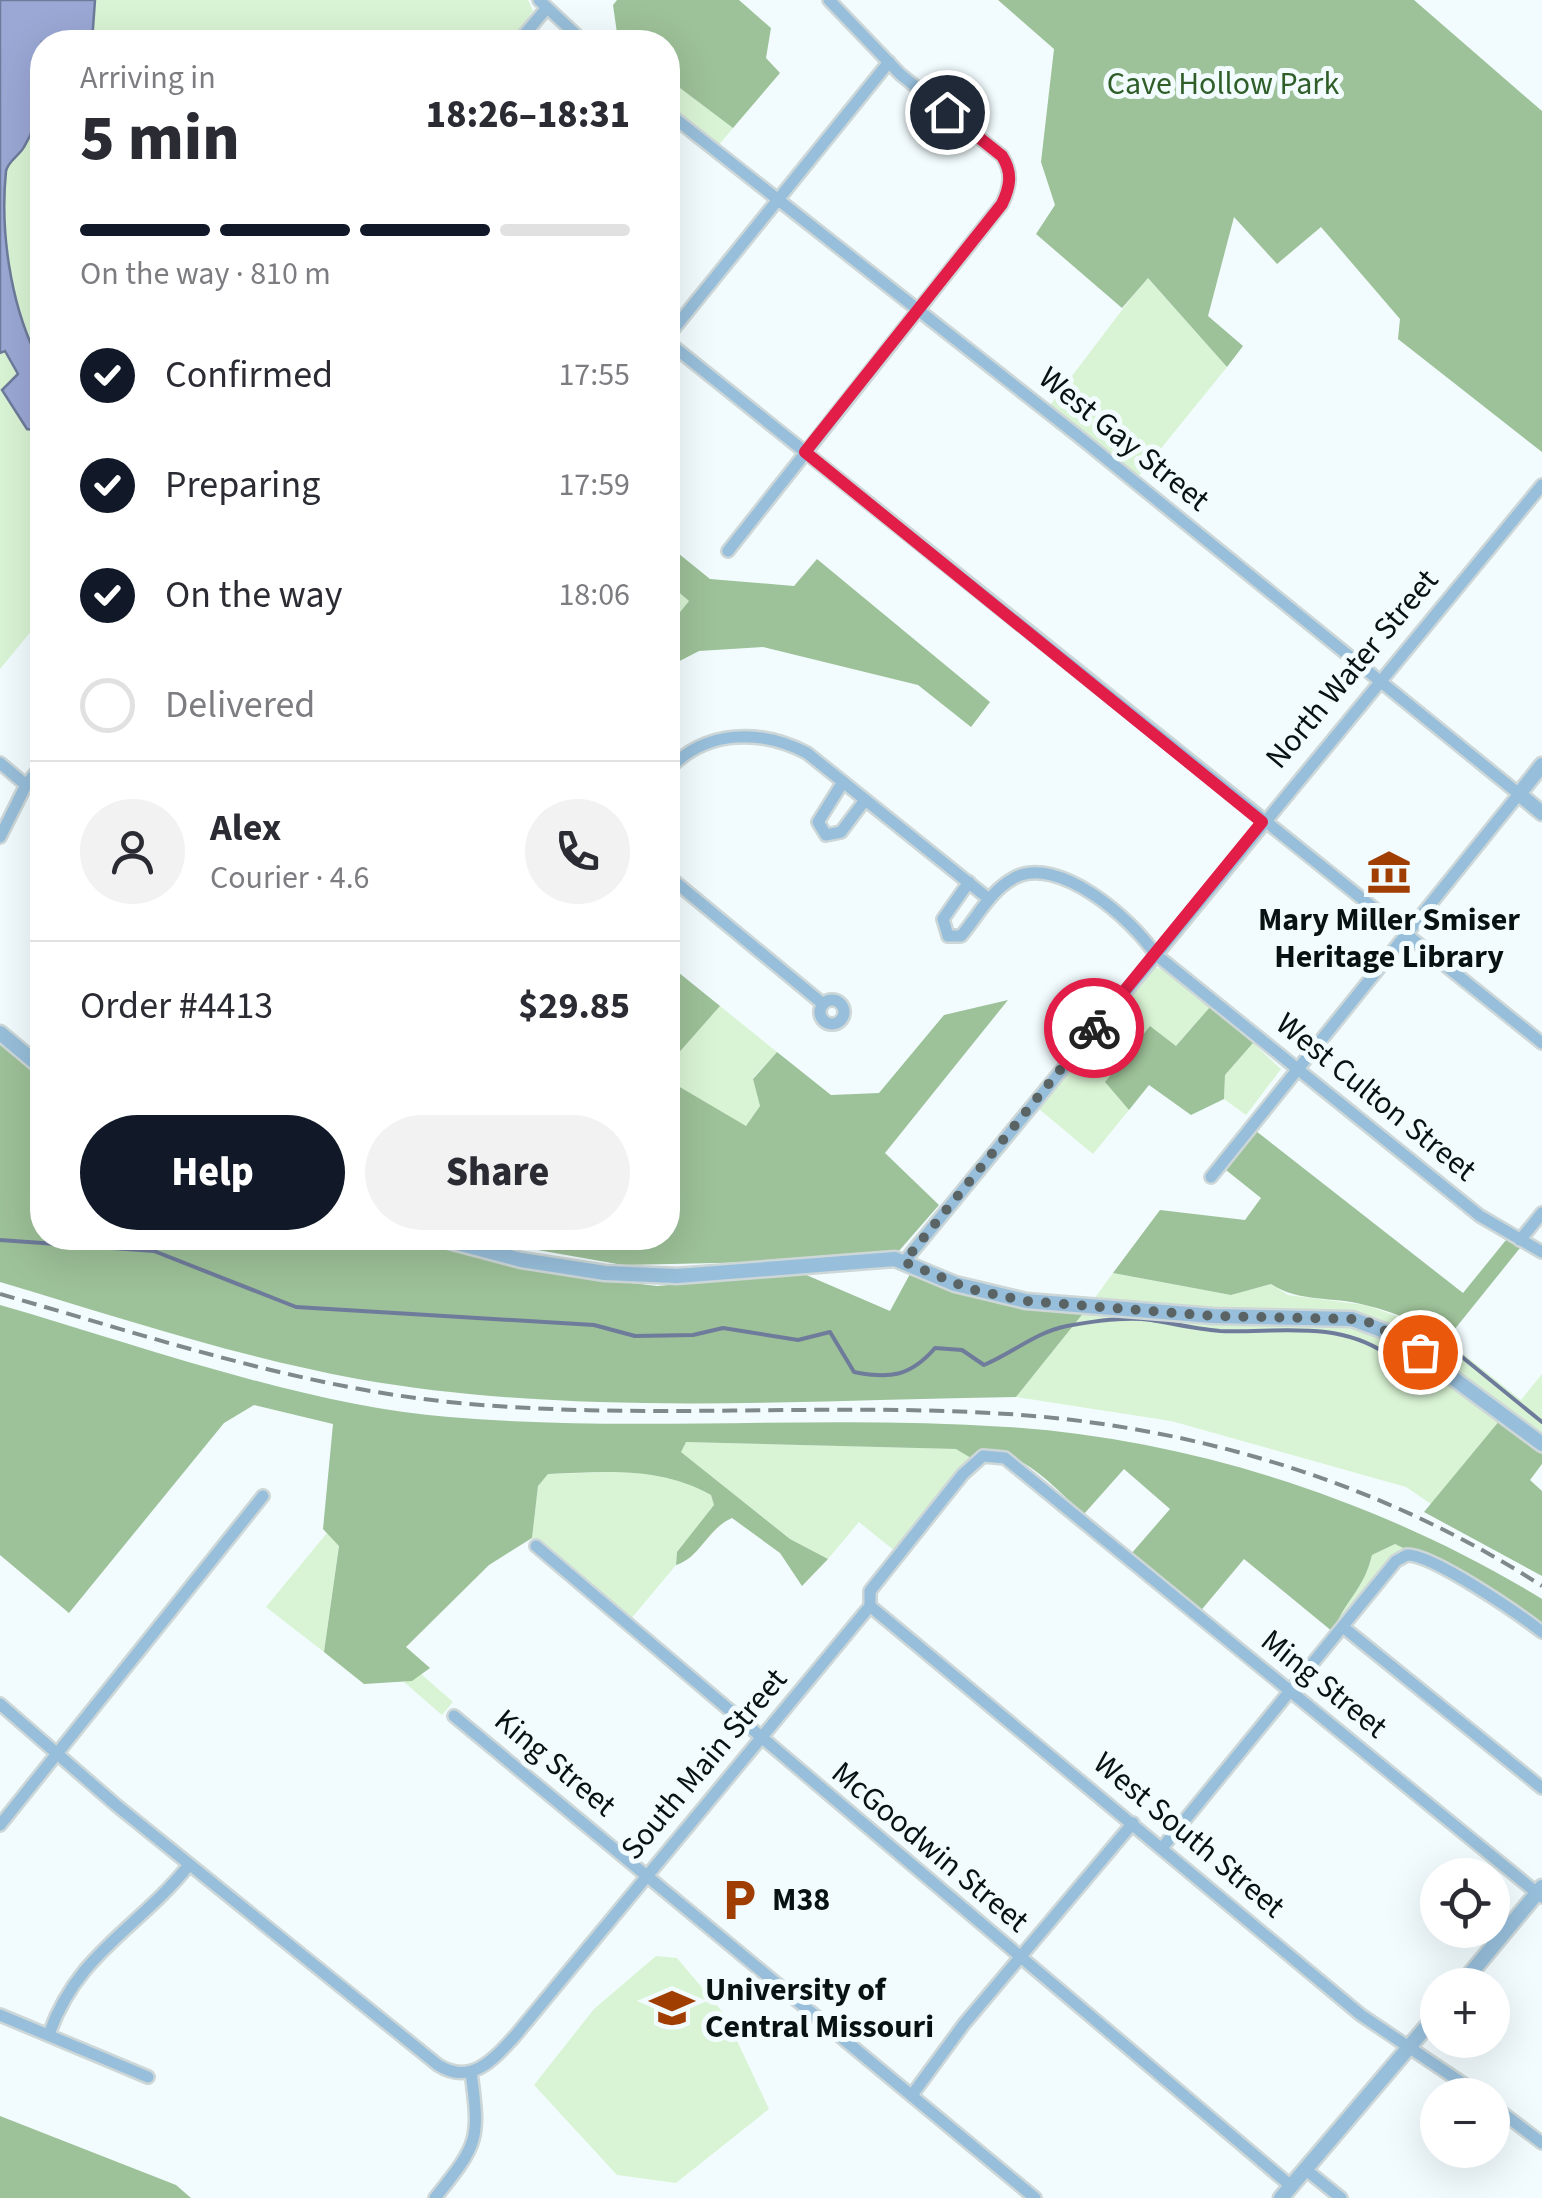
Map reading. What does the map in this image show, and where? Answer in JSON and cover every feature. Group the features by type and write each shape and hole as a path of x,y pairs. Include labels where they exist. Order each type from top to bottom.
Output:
{"street":[{"path":"728,551 1002,204 1009,188 1008,165 1002,156 889,62 829,0"},
{"path":"526,30 542,4 571,30"},
{"path":"680,324 889,62"},
{"name":"West Gay Street","path":"680,123 1542,813"},
{"path":"680,349 1262,822 1542,1042"},
{"name":"North Water Street","path":"904,1262 1378,680 1542,485"},
{"path":"680,760 692,750 716,741 764,736 807,754 989,898"},
{"path":"0,762 26,785"},
{"path":"1211,1177 1542,766"},
{"path":"0,837 30,780"},
{"path":"843,782 820,814 818,822 826,835 841,832 865,800"},
{"name":"West Culton Street","path":"968,882 942,919 948,936 961,936 989,898 1013,878 1031,872 1061,875 1083,887 1155,954 1480,1216 1542,1252"},
{"path":"680,886 823,1004"},
{"path":"0,1033 30,1058"},
{"path":"1520,1240 1542,1213"},
{"path":"483,1250 605,1273 677,1276 862,1260 904,1262 970,1289 1026,1301 1213,1316 1330,1316 1372,1323 1432,1360 1542,1444"},
{"name":"South Main Street","path":"471,2072 491,2062 515,2036 761,1740 870,1606 870,1591 963,1474 983,1456 1005,1458 1074,1510"},
{"path":"0,1825 264,1496"},
{"name":"Ming Street","path":"1074,1510 1138,1569 1540,1892"},
{"name":"McGoodwin Street","path":"536,1546 1286,2192"},
{"path":"1162,1848 1396,1561 1406,1555 1428,1560 1463,1584 1499,1599 1542,1632"},
{"name":"West South Street","path":"870,1606 1361,2015 1455,2078"},
{"path":"1343,1627 1542,1788"},
{"path":"0,1704 189,1865 438,2065 454,2072 471,2072 480,2116 477,2136 435,2198"},
{"name":"King Street","path":"454,1716 1035,2198"},
{"path":"912,2095 1133,1824"},
{"path":"49,2034 58,2008 90,1958 134,1926 189,1865"},
{"path":"1475,1968 1540,1892"},
{"path":"0,2015 148,2078"},
{"path":"1286,2192 1420,2035"},
{"path":"1510,2119 1542,2143"},
{"path":"1305,2169 1341,2198"}],"green space":[{"path":"0,0 528,0 533,11 519,30 30,30 30,633 0,669"},
{"path":"617,0 739,0 771,28 766,58 780,73 733,128 680,88 680,30 617,30 613,5"},
{"name":"Cave Hollow Park","path":"998,0 1414,0 1542,111 1542,452 1398,339 1400,319 1321,227 1277,264 1234,217 1208,316 1243,346 1227,367 1148,278 1122,308 1036,234 1055,205 1041,162 1054,49"},
{"path":"680,88 733,128 718,146 680,115"},
{"path":"1147,277 1227,367 1137,478 1050,405"},
{"path":"680,555 710,579 794,586 817,559 990,702 971,727 918,685 763,647 699,651 680,661 680,612 689,601 680,593"},
{"path":"680,593 689,601 680,612"},
{"path":"1154,967 1168,971 1210,1007 1176,1046 1150,1026 1106,1083 1129,1110 1093,1154 1039,1109"},
{"path":"680,974 720,1006 680,1051"},
{"path":"1008,1000 885,1153 939,1205 898,1252 764,1262 623,1265 537,1250 680,1250 680,1087 746,1126 760,1106 753,1079 777,1052 831,1095 879,1093 944,1015"},
{"path":"720,1006 777,1052 753,1078 760,1106 746,1127 680,1087 680,1051"},
{"path":"1210,1007 1253,1043 1225,1075 1224,1099 1191,1115 1149,1085 1129,1110 1105,1082 1150,1026 1176,1046"},
{"path":"1253,1043 1281,1069 1246,1115 1224,1099 1225,1075"},
{"path":"0,1044 30,1070 30,1250 456,1250 555,1274 657,1286 804,1274 890,1311 910,1274 996,1302 1085,1311 1016,1397 769,1403 603,1402 439,1391 358,1379 178,1335 0,1282"},
{"path":"1256,1131 1463,1293 1506,1240 1520,1248 1446,1340 1418,1323 1385,1311 1353,1302 1305,1297 1271,1284 1231,1295 1113,1273 1160,1210 1245,1220 1261,1198 1226,1170"},
{"path":"1113,1273 1231,1295 1271,1284 1288,1295 1365,1305 1431,1328 1521,1400 1542,1374 1542,1437 1411,1337 1375,1318 1329,1310 1228,1311 1094,1299"},
{"path":"0,1305 223,1372 394,1411 588,1423 937,1423 1077,1434 1146,1445 1285,1481 1418,1533 1542,1599 1542,1627 1496,1592 1395,1544 1372,1555 1333,1632 1244,1559 1198,1614 1131,1554 1170,1509 1124,1469 1084,1514 1032,1468 1002,1454 986,1453 971,1458 956,1449 686,1442 681,1452 790,1539 828,1559 802,1586 780,1553 732,1518 716,1529 692,1556 676,1565 677,1552 714,1505 711,1495 691,1486 632,1473 548,1474 538,1486 532,1538 489,1565 406,1647 430,1668 412,1681 364,1684 324,1652 339,1546 323,1529 333,1424 254,1405 224,1423 69,1613 0,1555"},
{"path":"1085,1311 1347,1324 1384,1336 1500,1420 1431,1504 1406,1487 1171,1421 1016,1397"},
{"path":"1500,1420 1542,1454 1542,1464 1530,1480 1542,1491 1542,1576 1424,1512"},
{"path":"685,1442 957,1449 971,1458 896,1552 859,1522 828,1559 790,1539 681,1452"},
{"path":"643,1471 692,1484 711,1495 714,1505 677,1552 676,1565 630,1620 546,1544 532,1538 538,1486 548,1474"},
{"path":"327,1533 339,1545 324,1652 266,1607"},
{"path":"1395,1544 1417,1551 1404,1552 1333,1632 1372,1555"},
{"path":"421,1674 453,1702 442,1715 404,1682"},
{"path":"656,1956 677,1958 725,2015 769,2109 676,2183 617,2175 534,2085 594,2009"},
{"path":"0,2116 176,2185 191,2198 0,2198"}],"water":[{"path":"0,0 95,0 93,30 30,30 30,137 6,171 6,241 13,288 30,341 30,429 2,390 18,374 5,351 0,353"}],"waterway":[{"path":"0,1240 30,1242"},
{"path":"140,1250 154,1251 296,1307 594,1325 635,1336 693,1335 723,1328 798,1340 830,1332 854,1372 878,1375 908,1370 935,1348 962,1350 984,1365 1056,1329 1120,1319 1220,1331 1326,1332 1366,1343 1385,1353 1400,1349"},
{"path":"1427,1343 1440,1339 1542,1422"}],"railway":[{"path":"0,1294 279,1372 449,1402 589,1410 1008,1414 1148,1432 1286,1466 1353,1490 1419,1518 1542,1586"}],"way so far":[{"path":"1094,1028 904,1262 970,1289 1057,1305 1213,1316 1352,1319 1372,1323 1420,1352"}],"place":[{"name":"Mary Miller Smiser Heritage Library","path":"1389,872"},
{"name":"M38","path":"739,1900"},
{"name":"University of Central Missouri","path":"672,2008"}],"route":[{"path":"947,112 1002,156 1008,165 1009,188 1002,204 805,452 1262,822 1094,1028"}]}
